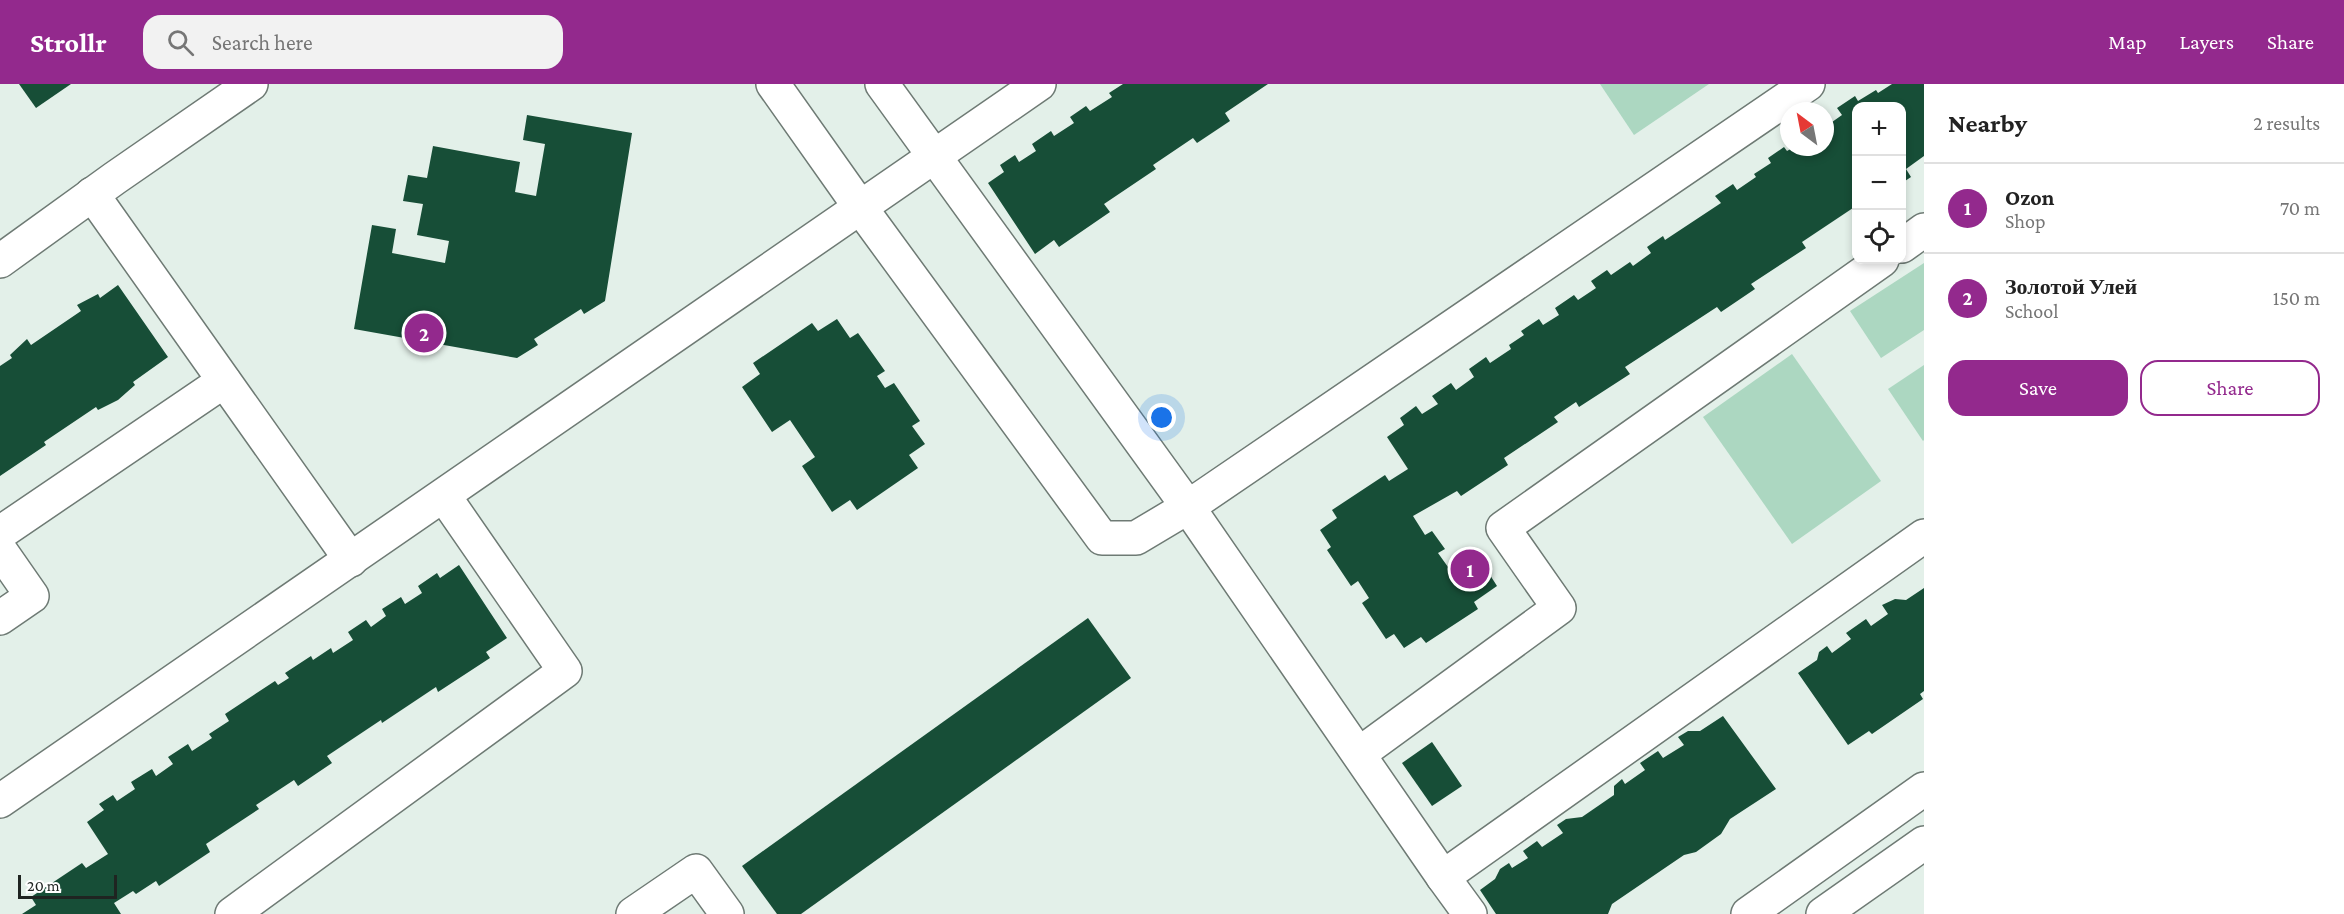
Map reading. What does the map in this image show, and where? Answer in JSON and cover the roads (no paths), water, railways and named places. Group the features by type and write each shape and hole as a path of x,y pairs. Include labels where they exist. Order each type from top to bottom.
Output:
{"street":[{"path":"0,261 251,84"},
{"path":"773,84 1102,538 1136,538 1188,507 1808,84"},
{"path":"882,84 1188,507 1470,914"},
{"path":"0,801 1039,84"},
{"path":"92,194 351,560"},
{"path":"1906,243 1924,230"},
{"path":"1359,754 1558,608 1503,528 1876,264"},
{"path":"0,533 224,381"},
{"path":"232,914 566,671 444,496"},
{"path":"1443,877 1924,536"},
{"path":"0,550 32,596 0,618"},
{"path":"1748,914 1924,789"},
{"path":"1823,914 1924,843"},
{"path":"633,914 696,871 727,914"}],"place":[{"name":"Золотой Улей","path":"424,333"},
{"name":"Ozon","path":"1470,569"}]}
